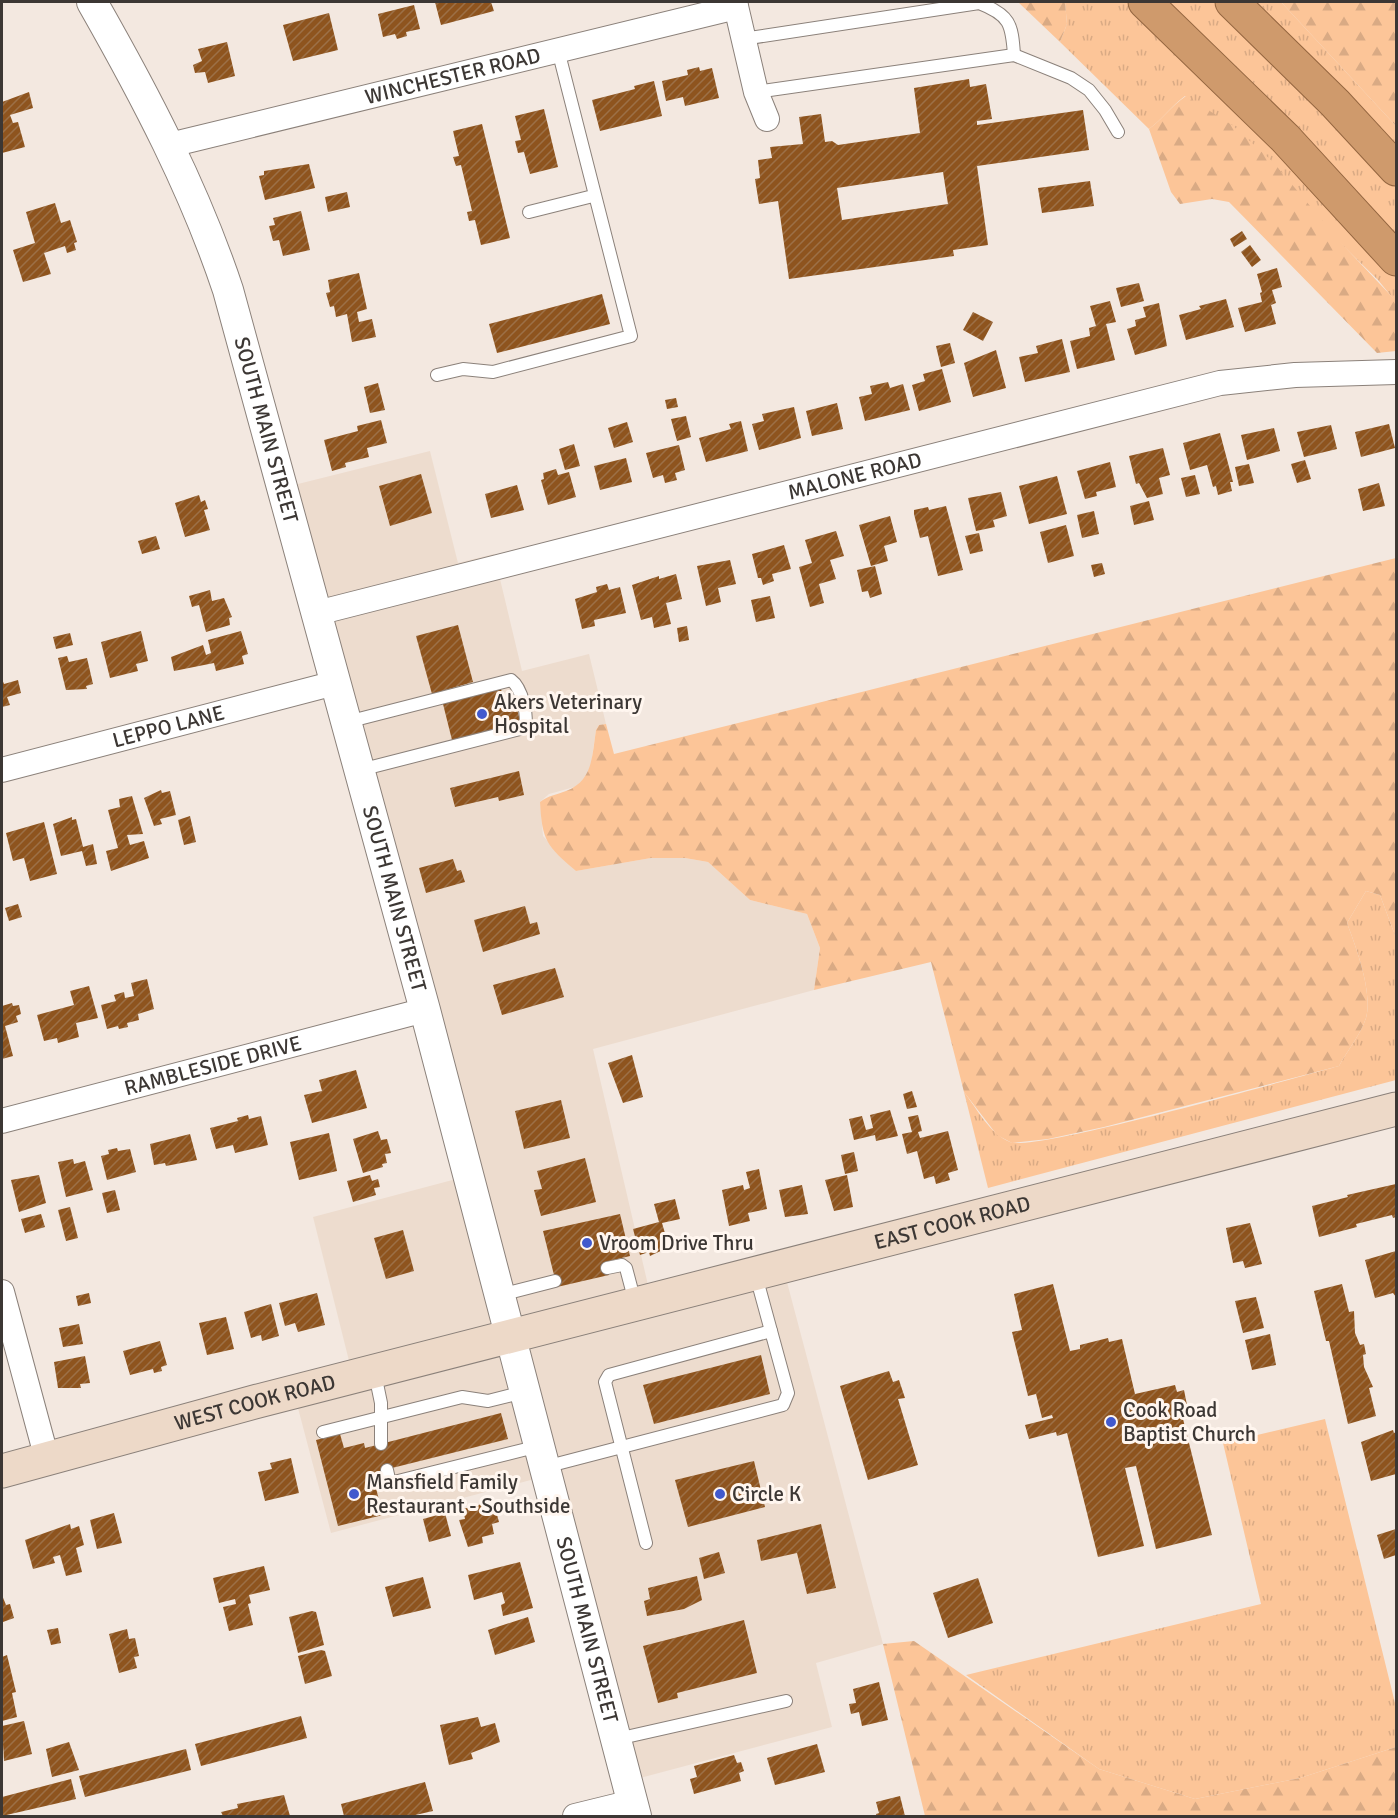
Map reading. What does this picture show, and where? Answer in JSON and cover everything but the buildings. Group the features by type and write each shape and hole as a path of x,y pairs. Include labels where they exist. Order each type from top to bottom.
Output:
{"highway":[{"path":"1145,2 1285,138 1396,259"},
{"path":"1232,2 1302,69 1396,169"}],"main road":[{"name":"EAST COOK ROAD","path":"510,1336 1396,1109"},
{"name":"WEST COOK ROAD","path":"2,1471 510,1336"}],"street":[{"name":"SOUTH MAIN STREET","path":"92,2 170,145 204,223 228,290 360,770 634,1809"},
{"name":"WINCHESTER ROAD","path":"170,145 736,4"},
{"path":"736,4 756,92 767,120"},
{"name":"MALONE ROAD","path":"317,614 1220,383 1295,375 1396,372"},
{"name":"LEPPO LANE","path":"2,770 335,683"},
{"name":"RAMBLESIDE DRIVE","path":"2,1121 424,1010"},
{"path":"2,1292 47,1459"},
{"path":"575,1816 634,1809"}],"lane":[{"path":"743,39 979,3 1005,17 1013,29 1014,56"},
{"path":"437,375 463,369 493,372 631,336 593,196 558,50"},
{"path":"756,92 1014,56 1071,78 1089,90 1105,110 1118,132"},
{"path":"529,212 593,196"},
{"path":"347,722 512,680 518,685 527,722 524,728 360,770"},
{"path":"607,1268 622,1265 626,1268 636,1305"},
{"path":"387,1470 390,1479 394,1482 542,1457 622,1448 783,1405 788,1394 755,1274"},
{"path":"499,1295 555,1281"},
{"path":"646,1543 605,1382 609,1375 771,1331"},
{"path":"375,1372 381,1403 381,1444"},
{"path":"323,1432 462,1397 488,1401 524,1392"},
{"path":"615,1739 786,1701"}],"shaded area":[{"path":"430,451 458,563 494,554 522,671 589,654 606,724 599,725 596,730 590,771 578,786 549,794 540,802 543,836 576,871 651,858 685,858 708,862 750,900 807,914 820,948 814,990 593,1049 648,1285 779,1252 883,1644 816,1663 832,1727 625,1782 546,1476 331,1533 294,1393 353,1377 313,1217 460,1178 278,489"}],"green space":[{"path":"1018,2 1065,2 1067,24 1060,42"},
{"path":"1065,2 1281,2 1396,126 1396,302 1378,280 1203,108 1185,96 1149,129 1060,42 1067,24"},
{"path":"1281,2 1396,2 1396,126"},
{"path":"1186,96 1232,125 1273,162 1343,245 1396,301 1396,351 1377,353 1229,202 1212,199 1180,204 1171,192 1149,129"},
{"path":"1396,558 1396,938 1380,895 1366,891 1347,923 1359,957 1368,1007 1364,1024 1339,1066 1104,1127 1048,1139 1012,1143 997,1135 964,1092 931,962 814,990 820,948 807,914 750,900 708,862 685,858 651,858 576,871 552,848 542,826 540,802 575,787 582,781 590,766 596,730 599,725 606,724 614,754"},
{"path":"1366,891 1380,895 1396,938 1396,1080 988,1188 964,1092 996,1133 1010,1142 1029,1142 1113,1126 1339,1066 1364,1024 1368,1007 1359,957 1347,923"},
{"path":"1325,1419 1396,1707 1396,1747 1300,1778 1195,1799 1099,1769 966,1675 1261,1604 1223,1443"},
{"path":"914,1641 1099,1769 1195,1799 1300,1778 1396,1747 1396,1816 925,1816 883,1644"}],"place":[{"name":"Akers Veterinary Hospital","path":"482,714"},
{"name":"Vroom Drive Thru","path":"587,1243"},
{"name":"Cook Road Baptist Church","path":"1111,1422"},
{"name":"Mansfield Family Restaurant - Southside","path":"354,1494"},
{"name":"Circle K","path":"720,1494"}]}
